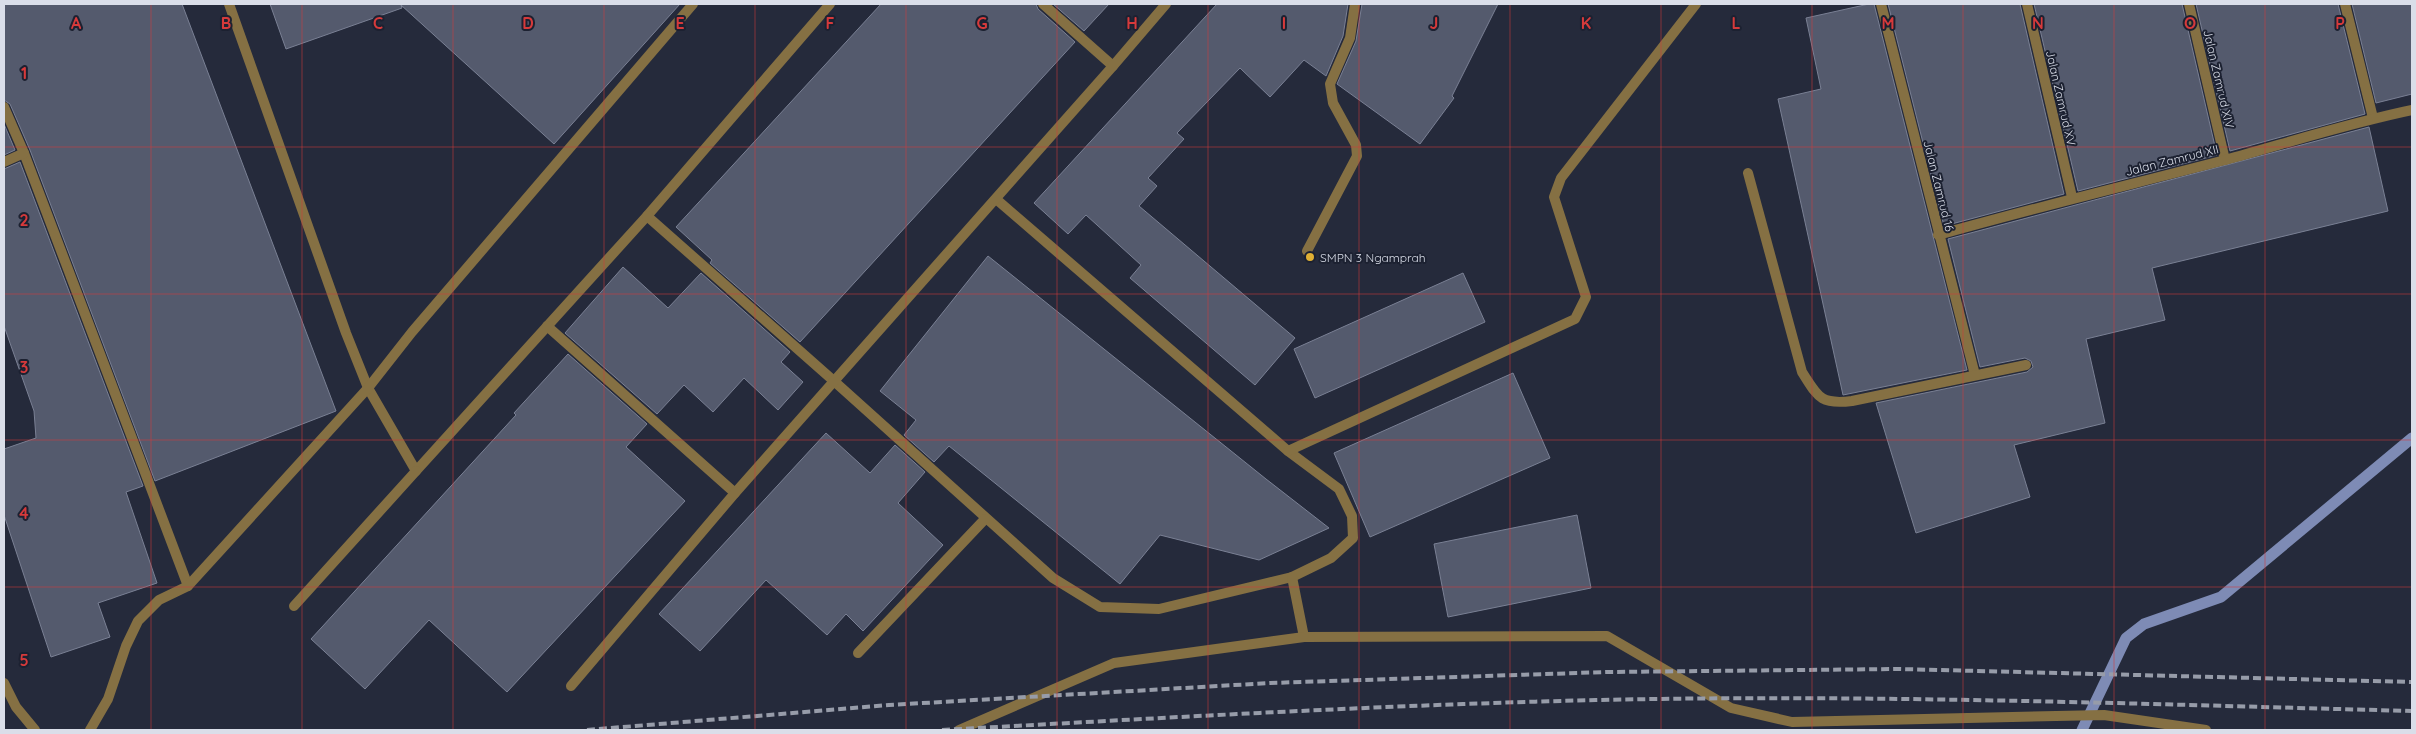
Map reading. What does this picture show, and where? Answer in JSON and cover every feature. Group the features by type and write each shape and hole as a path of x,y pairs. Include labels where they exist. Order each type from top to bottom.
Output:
{"street":[{"path":"229,4 346,333 368,388 416,471"},
{"path":"90,730 108,699 126,646 138,621 158,600 188,586 368,388 412,332 693,4"},
{"path":"294,606 647,216 830,4"},
{"path":"1043,4 1113,66"},
{"path":"571,686 735,493 835,382 1166,4"},
{"path":"1307,251 1357,156 1356,145 1333,103 1330,84 1350,38 1354,4"},
{"path":"1288,451 1574,319 1586,297 1554,196 1560,178 1696,4"},
{"name":"Jalan Zamrud 16","path":"1881,4 1975,375"},
{"name":"Jalan Zamrud XV","path":"2027,4 2072,197"},
{"name":"Jalan Zamrud XIV","path":"2189,4 2226,160"},
{"path":"2345,4 2373,118"},
{"path":"4,107 24,153 188,586"},
{"name":"Jalan Zamrud XII","path":"1938,235 2072,197 2226,160 2373,118 2412,110"},
{"path":"4,162 24,153"},
{"path":"1748,173 1802,372 1819,398 1834,403 1852,401 2026,365"},
{"path":"647,216 1053,578 1100,607 1159,609 1292,577 1331,558 1352,538 1352,516 1339,489 1288,451 996,198"},
{"path":"547,326 735,493"},
{"path":"858,653 985,519"},
{"path":"1292,577 1304,637"},
{"path":"959,730 1114,663 1304,637 1607,636 1732,708 1792,722 2104,715 2206,730"},
{"path":"4,683 16,707 35,730"}],"building":[{"path":"4,4 182,4 336,411 155,481 30,150 10,104 4,100"},
{"path":"270,4 680,4 554,144 401,5 402,8 286,49"},
{"path":"881,4 1036,4 1038,9 1075,42 800,342 710,263 712,260 676,227"},
{"path":"1053,4 1109,4 1084,31"},
{"path":"1217,4 1348,4 1343,36 1326,76 1304,60 1270,97 1240,68 1177,133 1184,139 1148,178 1157,186 1139,206 1295,338 1255,385 1130,278 1141,265 1086,215 1068,234 1034,203"},
{"path":"1362,4 1498,4 1452,96 1454,98 1420,144 1337,84 1356,41"},
{"path":"1874,4 1967,370 1843,395 1778,99 1821,89 1806,18"},
{"path":"1888,4 2020,4 2064,194 1944,226"},
{"path":"2034,4 2182,4 2217,155 2078,191"},
{"path":"2196,4 2338,4 2365,114 2230,151"},
{"path":"2352,4 2412,4 2412,94 2376,103"},
{"path":"4,124 15,150 4,155"},
{"path":"2369,127 2388,211 2152,268 2165,320 2086,339 2105,423 2014,445 2030,497 1916,533 1876,403 2027,372 2033,367 2031,361 2025,358 1980,367 1948,239"},
{"path":"20,162 143,486 126,492 157,583 98,603 110,637 51,657 4,515 4,449 36,438 34,411 4,326 4,169"},
{"path":"988,256 1329,528 1259,560 1160,535 1120,584 949,446 934,462 904,435 916,420 880,391"},
{"path":"623,267 668,308 701,273 790,352 781,362 803,382 778,410 744,378 713,412 684,385 657,414 565,333"},
{"path":"1463,273 1485,322 1315,398 1294,349"},
{"path":"568,354 647,424 626,447 685,501 507,692 429,620 365,689 311,639 516,415 514,413"},
{"path":"1513,373 1550,458 1370,537 1334,453"},
{"path":"826,433 870,473 895,445 925,472 898,503 943,545 863,631 846,614 827,635 766,580 700,651 659,614"},
{"path":"1577,515 1591,588 1448,617 1434,544"}],"waterway":[{"path":"2082,730 2126,638 2144,624 2221,597 2412,438"}],"railway":[{"path":"587,730 889,705 1270,683 1608,672 1900,669 2412,682"},
{"path":"942,730 1435,705 1701,698 1904,699 2412,711"}],"place":[{"name":"SMPN 3 Ngamprah","path":"1310,257"}]}
